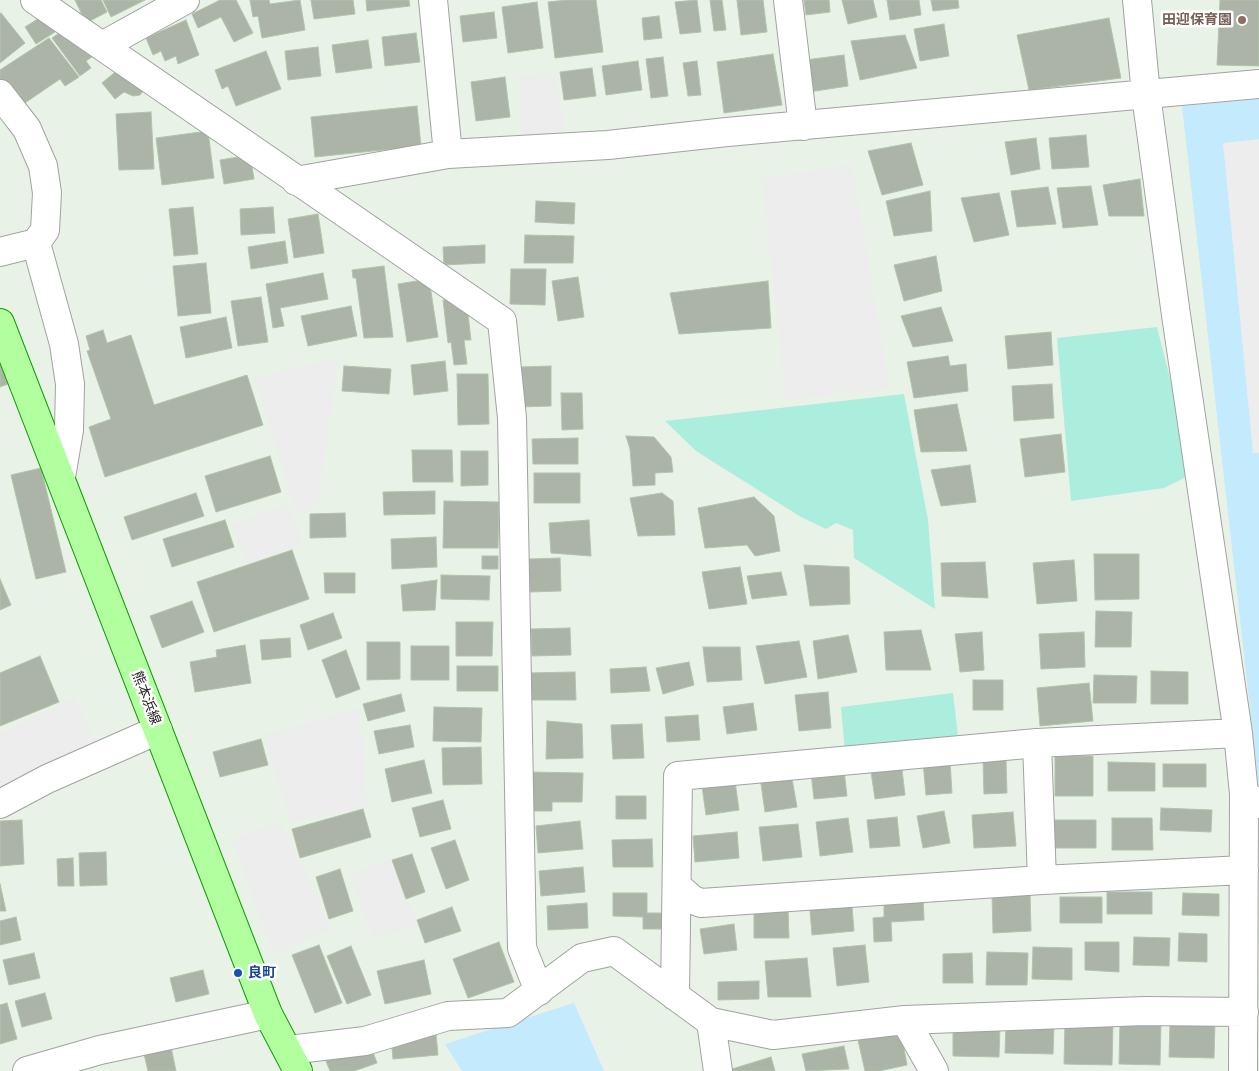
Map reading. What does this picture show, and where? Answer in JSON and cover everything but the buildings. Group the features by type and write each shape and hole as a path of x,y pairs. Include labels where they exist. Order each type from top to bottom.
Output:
{"main road":[{"name":"熊本浜線","path":"0,323 268,1014 293,1060"}],"street":[{"path":"36,0 296,181 502,321 512,418 522,948 539,991"},
{"path":"434,0 448,154"},
{"path":"788,0 803,126"},
{"path":"1138,0 1146,95 1176,315 1238,733 1252,799 1244,870 1243,1071"},
{"path":"102,46 173,3"},
{"path":"296,181 448,154 608,145 1259,84"},
{"path":"0,94 27,129 43,166 47,193 44,230 36,243 0,252"},
{"path":"36,243 64,344 70,384 68,430 60,477"},
{"path":"0,804 48,779 158,730"},
{"path":"675,996 678,776 1037,743 1238,733"},
{"path":"1037,743 1042,880"},
{"path":"676,886 692,900 701,903 1042,880 1244,870"},
{"path":"676,932 690,909 701,903"},
{"path":"293,1060 448,1016 508,1013 582,958 614,951 711,1022 772,1035 905,1020 1146,1011 1244,1012"},
{"path":"27,1071 100,1050 268,1014"},
{"path":"905,1020 934,1071"},
{"path":"711,1022 718,1071"}],"shaded area":[{"path":"555,73 567,144 522,146 518,76"},
{"path":"1259,99 1259,787 1182,106"},
{"path":"1259,139 1259,453 1253,453 1223,143"},
{"path":"852,164 889,388 786,400 762,179"},
{"path":"1157,327 1194,473 1164,488 1071,501 1057,338"},
{"path":"339,358 317,507 297,514 254,377"},
{"path":"904,394 928,520 935,609 854,558 853,530 836,523 826,529 801,517 696,451 665,421"},
{"path":"288,504 303,544 248,565 231,525"},
{"path":"953,693 959,745 845,753 841,707"},
{"path":"75,697 98,750 0,798 0,733"},
{"path":"360,708 367,806 291,822 264,735"},
{"path":"280,822 332,929 273,954 232,839"},
{"path":"389,858 419,926 373,939 350,875"},
{"path":"574,1003 604,1071 462,1071 445,1044"}],"place":[{"name":"田迎保育園","path":"1242,20"},
{"name":"良町","path":"238,973"}]}
